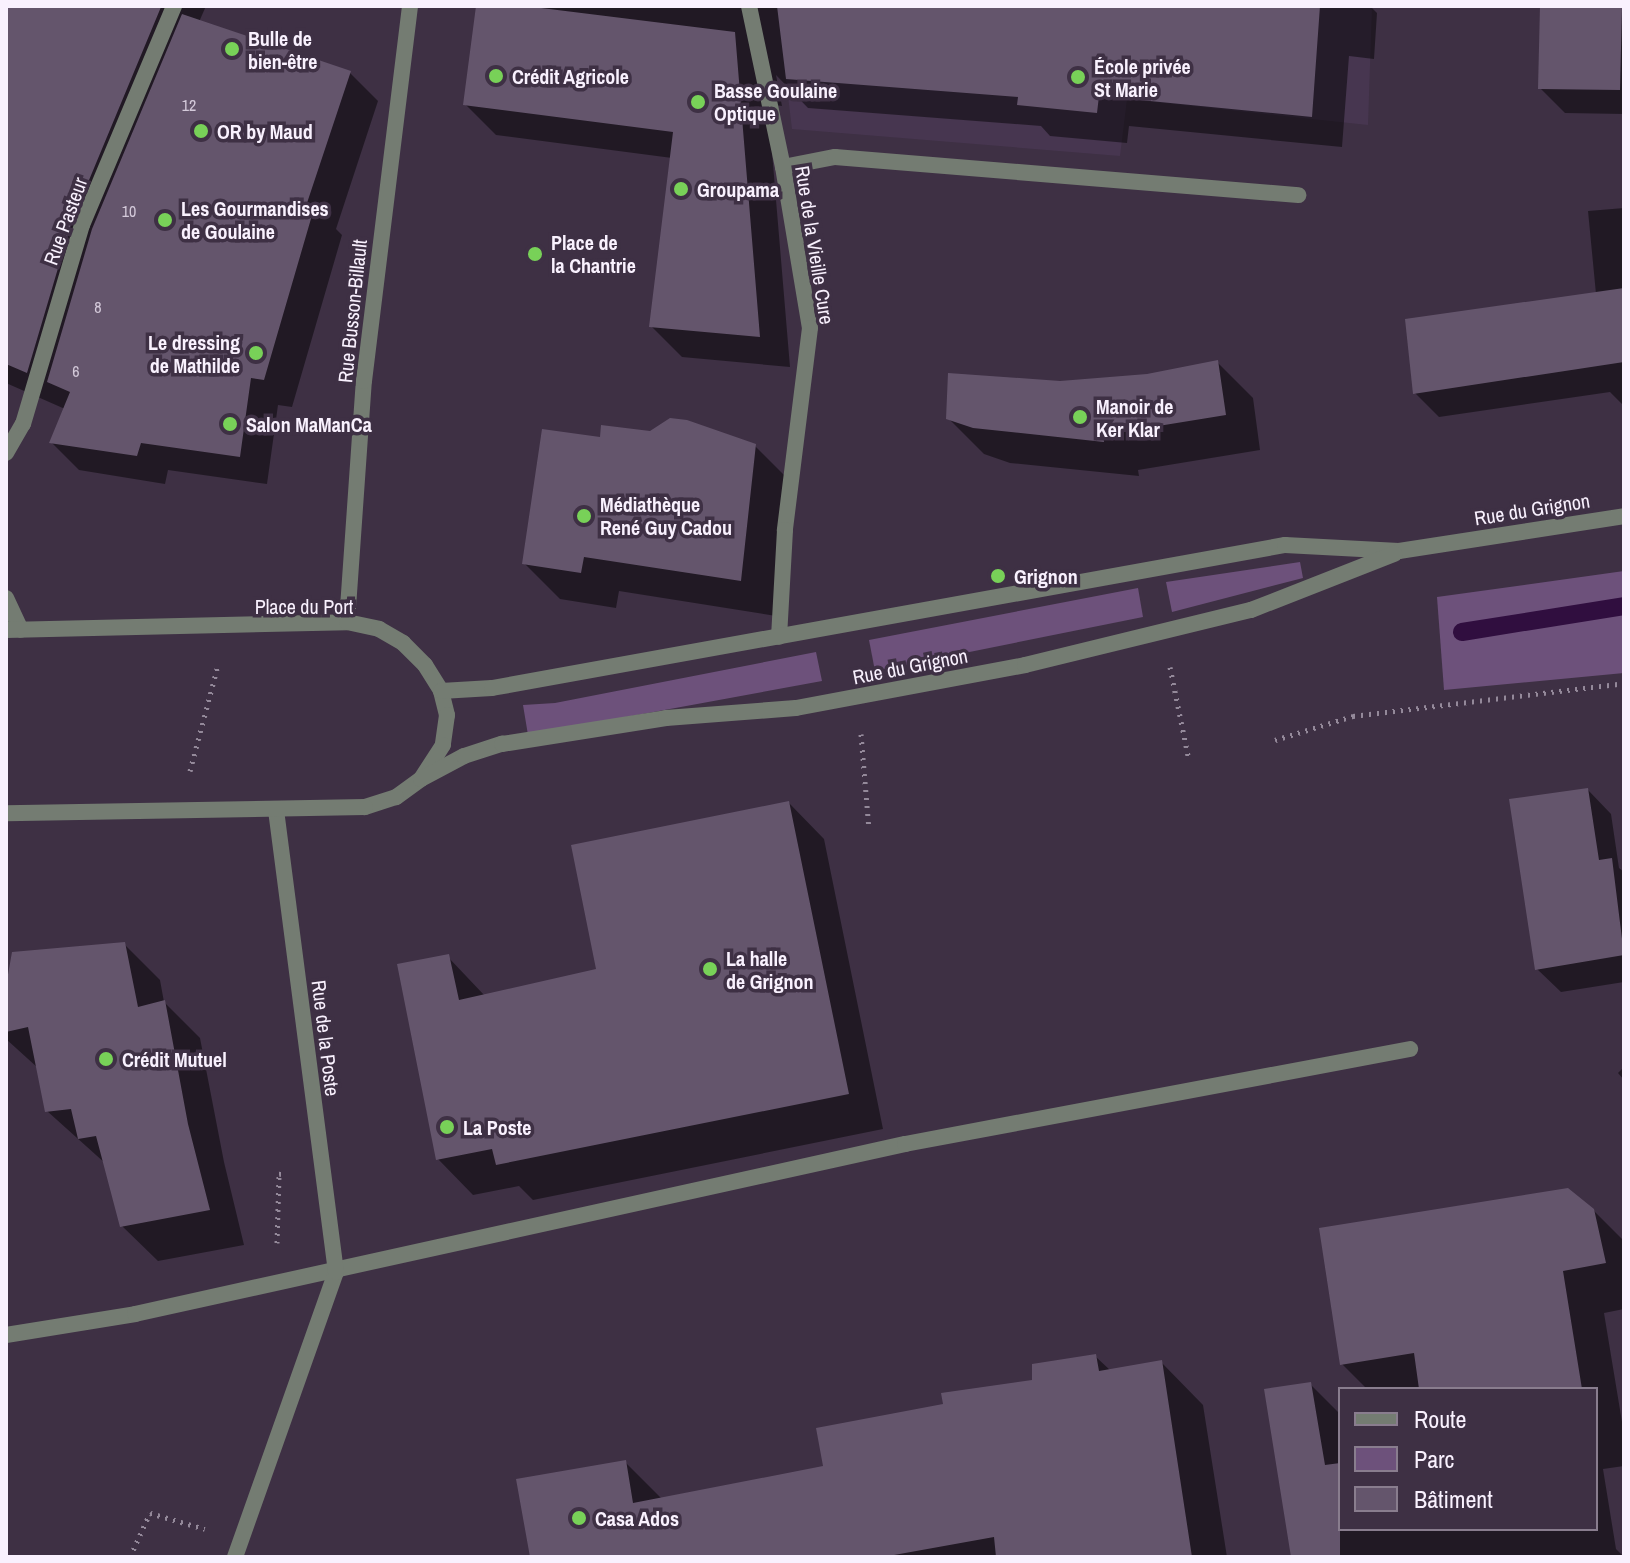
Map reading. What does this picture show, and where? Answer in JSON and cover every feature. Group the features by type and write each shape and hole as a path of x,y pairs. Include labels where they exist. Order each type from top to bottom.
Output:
{"street":[{"name":"Rue Pasteur","path":"6,453 23,424 82,225 174,6"},
{"name":"Rue Busson-Billault","path":"347,622 364,381 410,6"},
{"name":"Rue de la Vieille Cure","path":"749,6 783,167 810,328 785,530 779,637"},
{"path":"783,167 835,157 1298,195"},
{"name":"Rue du Grignon","path":"441,691 492,688 1285,545 1399,551 1624,516"},
{"name":"Rue du Grignon","path":"421,779 464,756 502,744 666,718 796,708 1025,665 1251,610 1399,551"},
{"path":"6,598 13,630"},
{"name":"Place du Port","path":"6,813 365,807 396,797 421,779 443,745 447,715 441,691 425,665 403,643 379,629 347,622 13,630"},
{"name":"Rue de la Poste","path":"276,809 336,1272"},
{"path":"6,1335 135,1314 336,1272 905,1144 1410,1049"},
{"path":"235,1557 336,1272"}],"path":[{"path":"179,810 228,626"},
{"path":"1275,740 1353,716 1624,683"},
{"path":"130,1557 150,1513 241,1540"}],"shaded area":[{"name":"École privée St Marie","path":"777,6 1372,6 1368,125 1127,99 1120,156 792,129"}],"green space":[{"path":"1300,562 1303,578 1172,612 1166,582"},
{"path":"1624,571 1624,673 1444,690 1437,597"},
{"path":"1138,588 1143,617 875,671 869,640"},
{"path":"816,652 822,681 528,735 523,705 555,703"}],"building":[{"path":"6,6 161,7 72,221 27,373 6,364"},
{"path":"476,6 525,6 735,32 760,337 649,327 673,132 463,105"},
{"name":"École privée St Marie","path":"777,6 1320,6 1312,117 1099,96 1097,113 1017,105 1018,97 786,79"},
{"path":"1540,6 1622,6 1620,90 1538,89"},
{"path":"182,14 351,71 307,203 315,205 264,380 251,378 240,457 141,443 137,456 49,443 70,392 47,382 92,229"},
{"path":"1624,288 1624,362 1413,394 1405,319"},
{"name":"Manoir de Ker Klar","path":"1218,360 1226,415 1103,435 1104,442 973,428 946,419 948,373 1060,381 1147,374"},
{"path":"670,418 687,420 756,444 741,581 584,557 581,573 522,564 542,429 600,437 601,425 650,431"},
{"path":"1588,788 1599,860 1612,858 1624,955 1535,970 1509,799"},
{"name":"La halle de Grignon","path":"789,801 849,1094 496,1165 492,1149 436,1160 397,964 449,954 459,1000 596,969 571,845"},
{"name":"Crédit Mutuel","path":"125,942 138,1007 165,1000 188,1124 210,1210 120,1227 96,1136 78,1139 71,1109 45,1112 28,1027 6,1032 6,986 12,952"},
{"path":"1568,1188 1594,1209 1606,1263 1563,1271 1582,1387 1419,1387 1414,1353 1340,1365 1319,1228"},
{"path":"1096,1354 1099,1371 1162,1360 1192,1557 996,1557 994,1537 883,1557 530,1557 516,1479 626,1460 633,1503 823,1466 816,1428 943,1404 941,1393 1032,1380 1032,1364"},
{"path":"1311,1382 1325,1465 1338,1463 1340,1557 1291,1557 1264,1389"}],"waterway":[{"path":"1462,632 1624,606"}],"place":[{"name":"Bulle de bien-être","path":"232,49"},
{"name":"Crédit Agricole","path":"496,76"},
{"name":"École privée St Marie","path":"1078,77"},
{"name":"Basse Goulaine Optique","path":"698,102"},
{"name":"OR by Maud","path":"201,131"},
{"name":"Groupama","path":"681,189"},
{"name":"Les Gourmandises de Goulaine","path":"165,220"},
{"name":"Place de la Chantrie","path":"535,254"},
{"name":"Le dressing de Mathilde","path":"256,353"},
{"name":"Manoir de Ker Klar","path":"1080,417"},
{"name":"Salon MaManCa","path":"230,424"},
{"name":"Médiathèque René Guy Cadou","path":"584,516"},
{"name":"Grignon","path":"998,576"},
{"name":"La halle de Grignon","path":"710,969"},
{"name":"Crédit Mutuel","path":"106,1059"},
{"name":"La Poste","path":"447,1127"},
{"name":"Casa Ados","path":"579,1518"}]}
